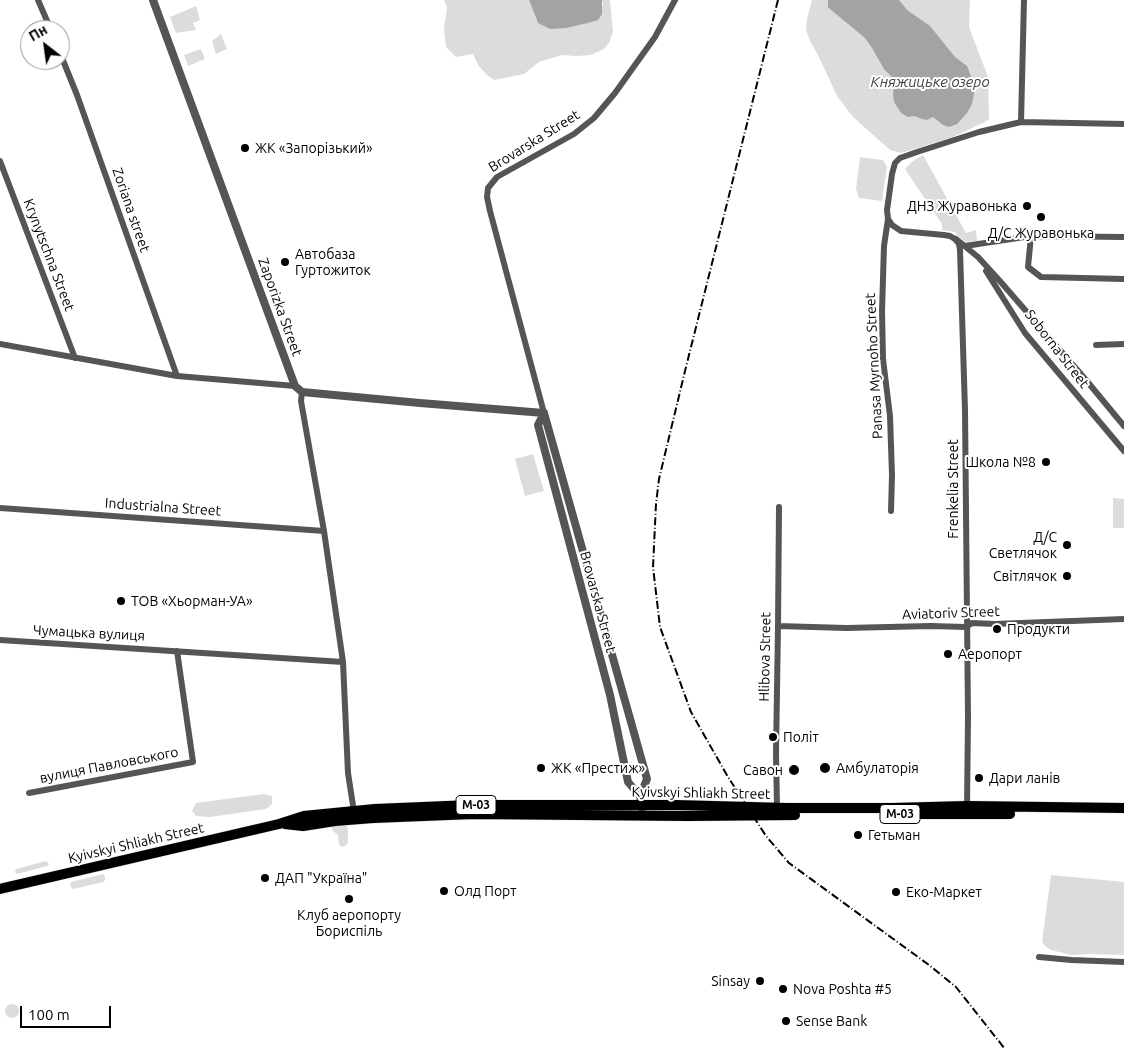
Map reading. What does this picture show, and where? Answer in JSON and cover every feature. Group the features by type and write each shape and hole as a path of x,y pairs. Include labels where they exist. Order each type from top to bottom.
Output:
{"highway":[{"name":"Kyivskyi Shliakh Street","path":"0,889 279,824 304,816 354,815 471,805 967,810 1124,808"},
{"name":"Kyivskyi Shliakh Street","path":"641,806 892,808 1124,814"}],"street":[{"path":"38,0 47,20"},
{"name":"Zaporizka Street","path":"153,0 295,386 302,392"},
{"name":"Brovarska Street","path":"641,806 646,779 544,413 487,197 488,188 496,177 574,134 594,118 615,93 655,37 675,0"},
{"path":"1021,122 1024,0"},
{"name":"Zoriana street","path":"67,70 177,376"},
{"name":"Panasa Myrnoho Street","path":"891,511 890,416 883,358 882,310 884,246 888,203 895,164 900,158 978,132 1021,122 1124,124"},
{"name":"Krynytschna Street","path":"0,161 75,358"},
{"path":"888,219 892,225 901,231 944,235 955,239"},
{"path":"965,246 1031,236 1124,237"},
{"path":"1031,236 1028,267 1041,277 1124,279"},
{"name":"Soborna Street","path":"955,239 978,257 999,280 1124,426"},
{"name":"Frenkelia Street","path":"955,239 959,244 961,261 965,410 967,810"},
{"name":"Soborna Street","path":"978,257 1025,333 1124,451"},
{"path":"0,344 177,376 295,386"},
{"path":"1096,345 1124,344"},
{"path":"354,815 348,773 343,662 324,531 301,401 302,392 544,413"},
{"name":"Brovarska Street","path":"544,413 538,425 610,695 628,782 641,806"},
{"name":"Industrialna Street","path":"0,508 324,531"},
{"name":"Hlibova Street","path":"776,808 778,508"},
{"name":"Aviatoriv Street","path":"778,626 846,628 966,627 972,623 1124,620"},
{"name":"Чумацька вулиця","path":"0,640 343,662"},
{"name":"вулиця Павловського","path":"29,793 193,762 178,651"},
{"path":"1039,957 1124,962"}],"shaded area":[{"path":"444,0 529,0 538,23 567,28 598,20 603,4 602,0 610,0 613,32 609,43 604,49 591,55 562,55 539,62 524,74 494,80 478,65 473,54 456,57 446,47 444,28 447,8"},
{"path":"812,0 970,0 969,27 988,77 989,120 953,137 901,153 890,150 853,117 837,96 806,30"},
{"path":"196,6 200,20 193,23 196,30 176,33 170,17"},
{"path":"221,34 227,49 216,54 212,41"},
{"path":"201,49 205,59 188,66 184,55"},
{"path":"923,155 966,233 976,230 977,241 966,242 955,232 942,230 942,224 905,169"},
{"path":"860,157 883,160 887,167 882,201 859,198 856,189"},
{"path":"533,454 544,491 525,496 515,459"},
{"path":"1113,498 1124,499 1124,528 1113,528"},
{"path":"264,794 272,796 272,804 266,809 210,817 196,816 192,811 196,803"},
{"path":"346,825 348,829 348,843 342,847 339,845 338,835 331,826"},
{"path":"127,847 129,849 80,859 81,857"},
{"path":"46,861 49,864 47,866 17,874 15,872 16,869"},
{"path":"103,874 105,880 103,882 73,889 70,886 71,882"},
{"path":"1051,875 1124,882 1124,955 1072,955 1051,950 1045,946 1042,942"},
{"path":"9,1004 15,1004 19,1011 15,1018 9,1018 5,1014 5,1008"}],"water":[{"path":"529,0 602,0 602,14 598,20 592,22 567,28 550,29 538,23"},
{"name":"Княжицьке озеро","path":"828,0 899,0 907,10 930,26 955,57 967,66 974,84 974,93 972,104 967,113 957,124 949,127 933,117 927,120 914,116 908,117 901,113 894,102 894,82 891,76 884,69 865,38 828,7"}],"railway":[{"path":"778,0 659,479 653,567 660,627 691,712 728,777 766,836 789,863 929,965 956,987 1005,1049"}],"place":[{"name":"ЖК «Запорізький»","path":"245,148"},
{"name":"ДНЗ Журавонька","path":"1027,206"},
{"name":"Д/С Журавонька","path":"1041,217"},
{"name":"Автобаза Гуртожиток","path":"285,262"},
{"name":"Школа №8","path":"1046,462"},
{"name":"Д/С Светлячок","path":"1067,545"},
{"name":"Світлячок","path":"1067,576"},
{"name":"ТОВ «Хьорман-УА»","path":"121,601"},
{"name":"Продукти","path":"997,629"},
{"name":"Аеропорт","path":"948,654"},
{"name":"Політ","path":"773,737"},
{"name":"ЖК «Престиж»","path":"541,768"},
{"name":"Амбулаторія","path":"825,768"},
{"name":"Савон","path":"794,770"},
{"name":"Дари ланів","path":"979,778"},
{"name":"Гетьман","path":"858,835"},
{"name":"ДАП \"Україна\"","path":"265,878"},
{"name":"Олд Порт","path":"444,891"},
{"name":"Еко-Маркет","path":"896,892"},
{"name":"Клуб аеропорту Бориспіль","path":"349,899"},
{"name":"Sinsay","path":"760,981"},
{"name":"Nova Poshta #5","path":"783,989"},
{"name":"Sense Bank","path":"786,1021"}]}
